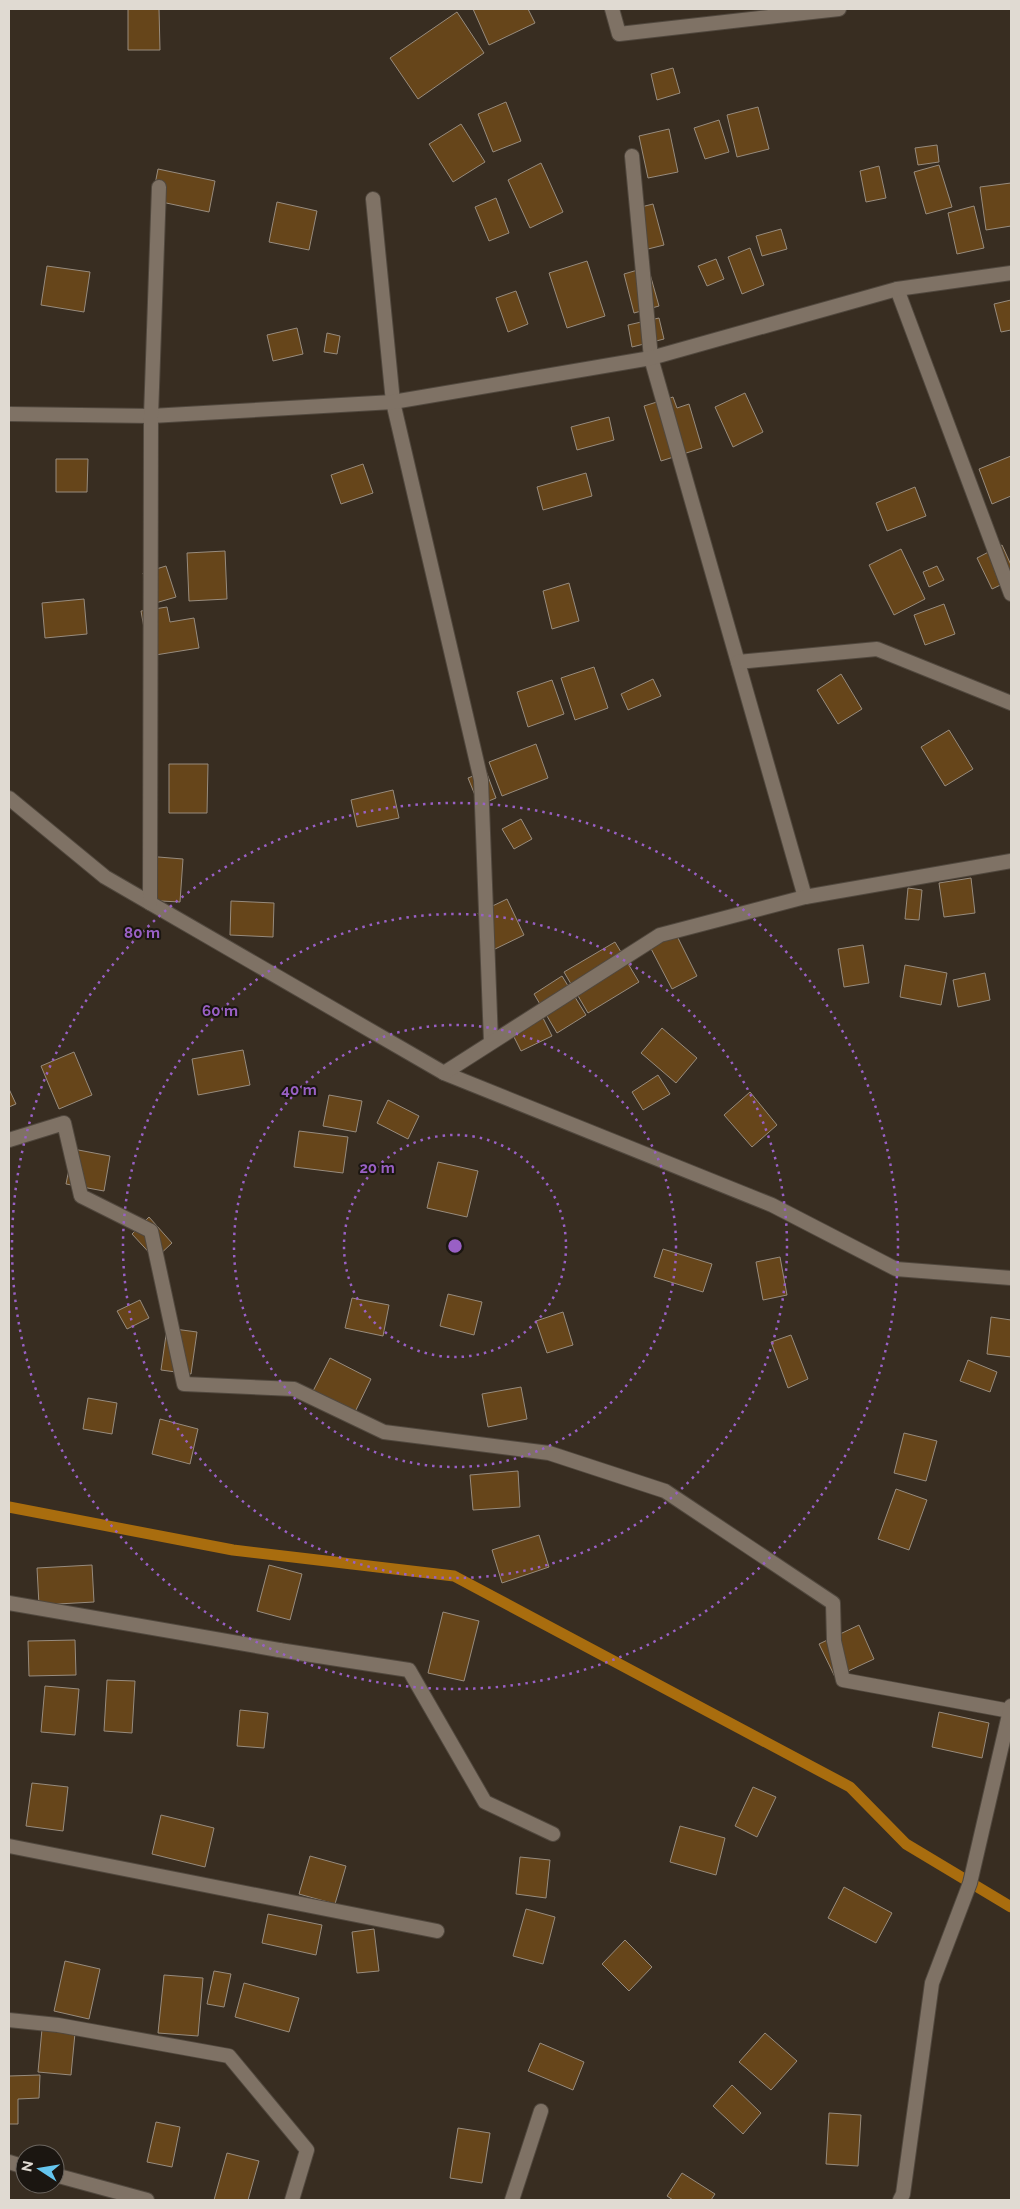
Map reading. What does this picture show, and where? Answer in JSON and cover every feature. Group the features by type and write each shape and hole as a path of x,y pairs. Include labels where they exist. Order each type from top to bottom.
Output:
{"street":[{"path":"612,9 619,34 839,9"},
{"path":"632,156 651,358 805,897"},
{"path":"150,903 151,416 159,187"},
{"path":"373,199 394,402 481,780 491,1042"},
{"path":"9,414 151,416 394,402 651,358 897,290 1011,273"},
{"path":"897,290 1011,594"},
{"path":"738,662 877,649 1011,703"},
{"path":"9,798 105,877 444,1073 772,1205 896,1269 1011,1278"},
{"path":"444,1073 660,935 805,897 1011,861"},
{"path":"9,1140 64,1123 81,1196 152,1231 184,1384 294,1389 384,1432 549,1453 664,1491 833,1603 834,1641 843,1680 1011,1709 970,1883 932,1983 904,2184 900,2200"},
{"path":"9,1603 279,1650 409,1670 485,1802 553,1834"},
{"path":"9,1846 437,1931"},
{"path":"9,2020 58,2025 229,2056 307,2150 292,2200"},
{"path":"512,2200 542,2111"},
{"path":"65,2178 147,2200"}],"building":[{"path":"128,9 159,9 160,50 128,50"},
{"path":"473,9 528,9 535,23 489,45"},
{"path":"457,12 484,53 418,99 390,58"},
{"path":"673,68 680,93 657,100 651,74"},
{"path":"506,102 521,141 493,152 478,114"},
{"path":"758,107 769,149 737,157 727,115"},
{"path":"719,120 729,152 705,159 694,128"},
{"path":"461,124 485,162 453,182 429,144"},
{"path":"669,129 678,172 648,178 639,136"},
{"path":"937,145 939,162 918,165 915,148"},
{"path":"541,163 563,212 530,228 508,180"},
{"path":"939,165 952,207 926,214 914,172"},
{"path":"879,166 886,198 866,202 860,171"},
{"path":"158,169 215,181 209,212 152,200"},
{"path":"1011,183 1011,226 986,230 980,187"},
{"path":"496,198 509,233 489,241 475,207"},
{"path":"277,202 317,211 309,250 269,242"},
{"path":"653,204 664,245 644,250 633,209"},
{"path":"974,206 984,248 957,254 948,213"},
{"path":"781,229 787,249 762,256 756,236"},
{"path":"750,248 764,285 742,294 728,257"},
{"path":"716,259 724,279 707,286 698,266"},
{"path":"587,261 605,316 567,328 549,273"},
{"path":"47,266 90,272 84,312 41,305"},
{"path":"648,267 659,306 634,313 624,274"},
{"path":"516,291 528,324 508,332 496,298"},
{"path":"1011,300 1011,330 1001,332 994,304"},
{"path":"659,318 664,339 632,347 628,325"},
{"path":"297,328 303,354 273,361 267,335"},
{"path":"327,333 340,336 337,354 324,352"},
{"path":"745,393 763,432 733,447 715,407"},
{"path":"673,397 677,408 689,404 702,448 661,461 644,406"},
{"path":"609,417 614,440 577,450 571,427"},
{"path":"1011,456 1011,496 992,504 979,469"},
{"path":"56,459 88,459 87,492 56,492"},
{"path":"363,464 373,493 341,504 331,475"},
{"path":"586,473 592,496 543,510 537,487"},
{"path":"915,487 926,516 887,531 876,503"},
{"path":"1002,545 1011,565 1011,580 992,589 977,558"},
{"path":"901,549 925,599 894,615 869,565"},
{"path":"225,551 227,599 189,601 187,553"},
{"path":"166,566 176,597 152,604 143,573"},
{"path":"937,566 944,580 929,587 923,572"},
{"path":"569,583 579,621 552,629 543,591"},
{"path":"84,599 87,634 45,638 42,603"},
{"path":"944,604 955,634 925,645 914,615"},
{"path":"167,607 170,622 194,618 199,648 149,656 141,611"},
{"path":"594,667 608,708 575,720 561,678"},
{"path":"841,674 862,709 838,724 817,690"},
{"path":"653,679 661,696 628,710 621,694"},
{"path":"552,680 564,714 528,727 517,692"},
{"path":"949,730 973,769 945,786 921,747"},
{"path":"536,744 548,778 502,796 489,762"},
{"path":"169,764 208,764 207,813 169,813"},
{"path":"486,771 496,798 479,805 468,778"},
{"path":"393,790 399,818 357,827 351,800"},
{"path":"521,819 532,839 514,849 502,829"},
{"path":"146,856 183,859 180,902 142,900"},
{"path":"971,878 975,913 944,917 939,883"},
{"path":"908,888 922,890 919,920 905,919"},
{"path":"507,899 524,935 495,949 478,913"},
{"path":"231,901 274,903 273,937 230,935"},
{"path":"673,928 697,976 672,989 647,941"},
{"path":"615,942 639,982 588,1013 564,972"},
{"path":"863,945 869,983 844,987 838,949"},
{"path":"905,965 947,973 941,1005 900,997"},
{"path":"985,973 990,1000 958,1007 953,980"},
{"path":"562,976 586,1015 557,1033 534,994"},
{"path":"541,1014 552,1036 521,1051 510,1029"},
{"path":"662,1028 697,1058 676,1083 641,1053"},
{"path":"243,1050 250,1085 198,1095 192,1059"},
{"path":"74,1052 92,1095 59,1109 41,1066"},
{"path":"658,1075 670,1094 643,1110 632,1092"},
{"path":"9,1089 16,1104 9,1107"},
{"path":"750,1092 777,1125 752,1147 724,1115"},
{"path":"329,1095 362,1101 356,1132 323,1126"},
{"path":"388,1100 419,1116 408,1139 377,1123"},
{"path":"299,1131 348,1137 343,1173 294,1167"},
{"path":"73,1149 110,1156 104,1191 66,1184"},
{"path":"438,1162 478,1171 467,1217 427,1208"},
{"path":"149,1217 172,1243 155,1259 132,1234"},
{"path":"663,1249 712,1264 703,1292 654,1277"},
{"path":"780,1257 787,1295 763,1300 756,1262"},
{"path":"448,1294 482,1302 474,1335 440,1326"},
{"path":"352,1298 389,1305 383,1336 345,1328"},
{"path":"140,1300 149,1318 127,1329 117,1311"},
{"path":"563,1312 573,1345 547,1353 536,1321"},
{"path":"991,1317 1011,1320 1011,1357 987,1354"},
{"path":"167,1328 197,1332 191,1374 161,1370"},
{"path":"791,1335 808,1379 788,1388 771,1342"},
{"path":"330,1358 371,1379 354,1414 312,1393"},
{"path":"968,1360 997,1372 990,1392 960,1381"},
{"path":"521,1387 527,1419 488,1427 482,1394"},
{"path":"88,1398 117,1403 112,1434 83,1429"},
{"path":"160,1419 198,1429 190,1464 152,1454"},
{"path":"904,1433 937,1441 926,1481 894,1473"},
{"path":"518,1471 520,1507 473,1510 470,1475"},
{"path":"896,1489 927,1500 909,1550 878,1539"},
{"path":"539,1535 549,1567 502,1583 492,1550"},
{"path":"92,1565 94,1602 39,1605 37,1568"},
{"path":"269,1565 302,1574 290,1620 257,1611"},
{"path":"443,1612 479,1621 464,1681 428,1673"},
{"path":"859,1625 874,1659 835,1677 819,1644"},
{"path":"75,1640 76,1675 29,1676 28,1641"},
{"path":"107,1680 135,1681 132,1733 104,1731"},
{"path":"45,1686 79,1689 75,1735 41,1732"},
{"path":"240,1710 268,1713 264,1748 237,1746"},
{"path":"939,1712 989,1723 982,1758 932,1747"},
{"path":"32,1783 68,1787 63,1831 26,1826"},
{"path":"753,1787 776,1797 757,1837 735,1826"},
{"path":"161,1815 214,1828 205,1867 152,1854"},
{"path":"680,1826 725,1838 716,1875 670,1862"},
{"path":"310,1856 346,1866 335,1904 299,1894"},
{"path":"520,1857 550,1860 546,1898 516,1894"},
{"path":"844,1887 892,1913 876,1943 828,1918"},
{"path":"526,1909 555,1917 543,1964 513,1956"},
{"path":"268,1914 322,1925 316,1955 262,1943"},
{"path":"374,1929 379,1971 357,1973 352,1932"},
{"path":"625,1940 652,1967 629,1991 602,1964"},
{"path":"65,1961 100,1969 89,2019 54,2011"},
{"path":"214,1971 231,1974 224,2007 207,2004"},
{"path":"164,1975 203,1978 198,2036 158,2033"},
{"path":"244,1983 299,1998 289,2032 235,2017"},
{"path":"42,2029 75,2033 71,2075 38,2072"},
{"path":"765,2033 797,2061 771,2090 739,2062"},
{"path":"540,2043 584,2062 573,2090 528,2071"},
{"path":"40,2075 39,2098 18,2099 18,2124 9,2124 9,2076"},
{"path":"732,2085 761,2113 743,2134 713,2106"},
{"path":"829,2113 861,2115 858,2166 826,2164"},
{"path":"156,2122 180,2127 172,2167 147,2162"},
{"path":"458,2128 490,2133 482,2183 450,2178"},
{"path":"227,2153 259,2161 248,2200 214,2200"},
{"path":"682,2173 715,2194 711,2200 673,2200 667,2196"}],"waterway":[{"path":"9,1507 233,1550 454,1576 850,1787 906,1844 1011,1907"}]}
